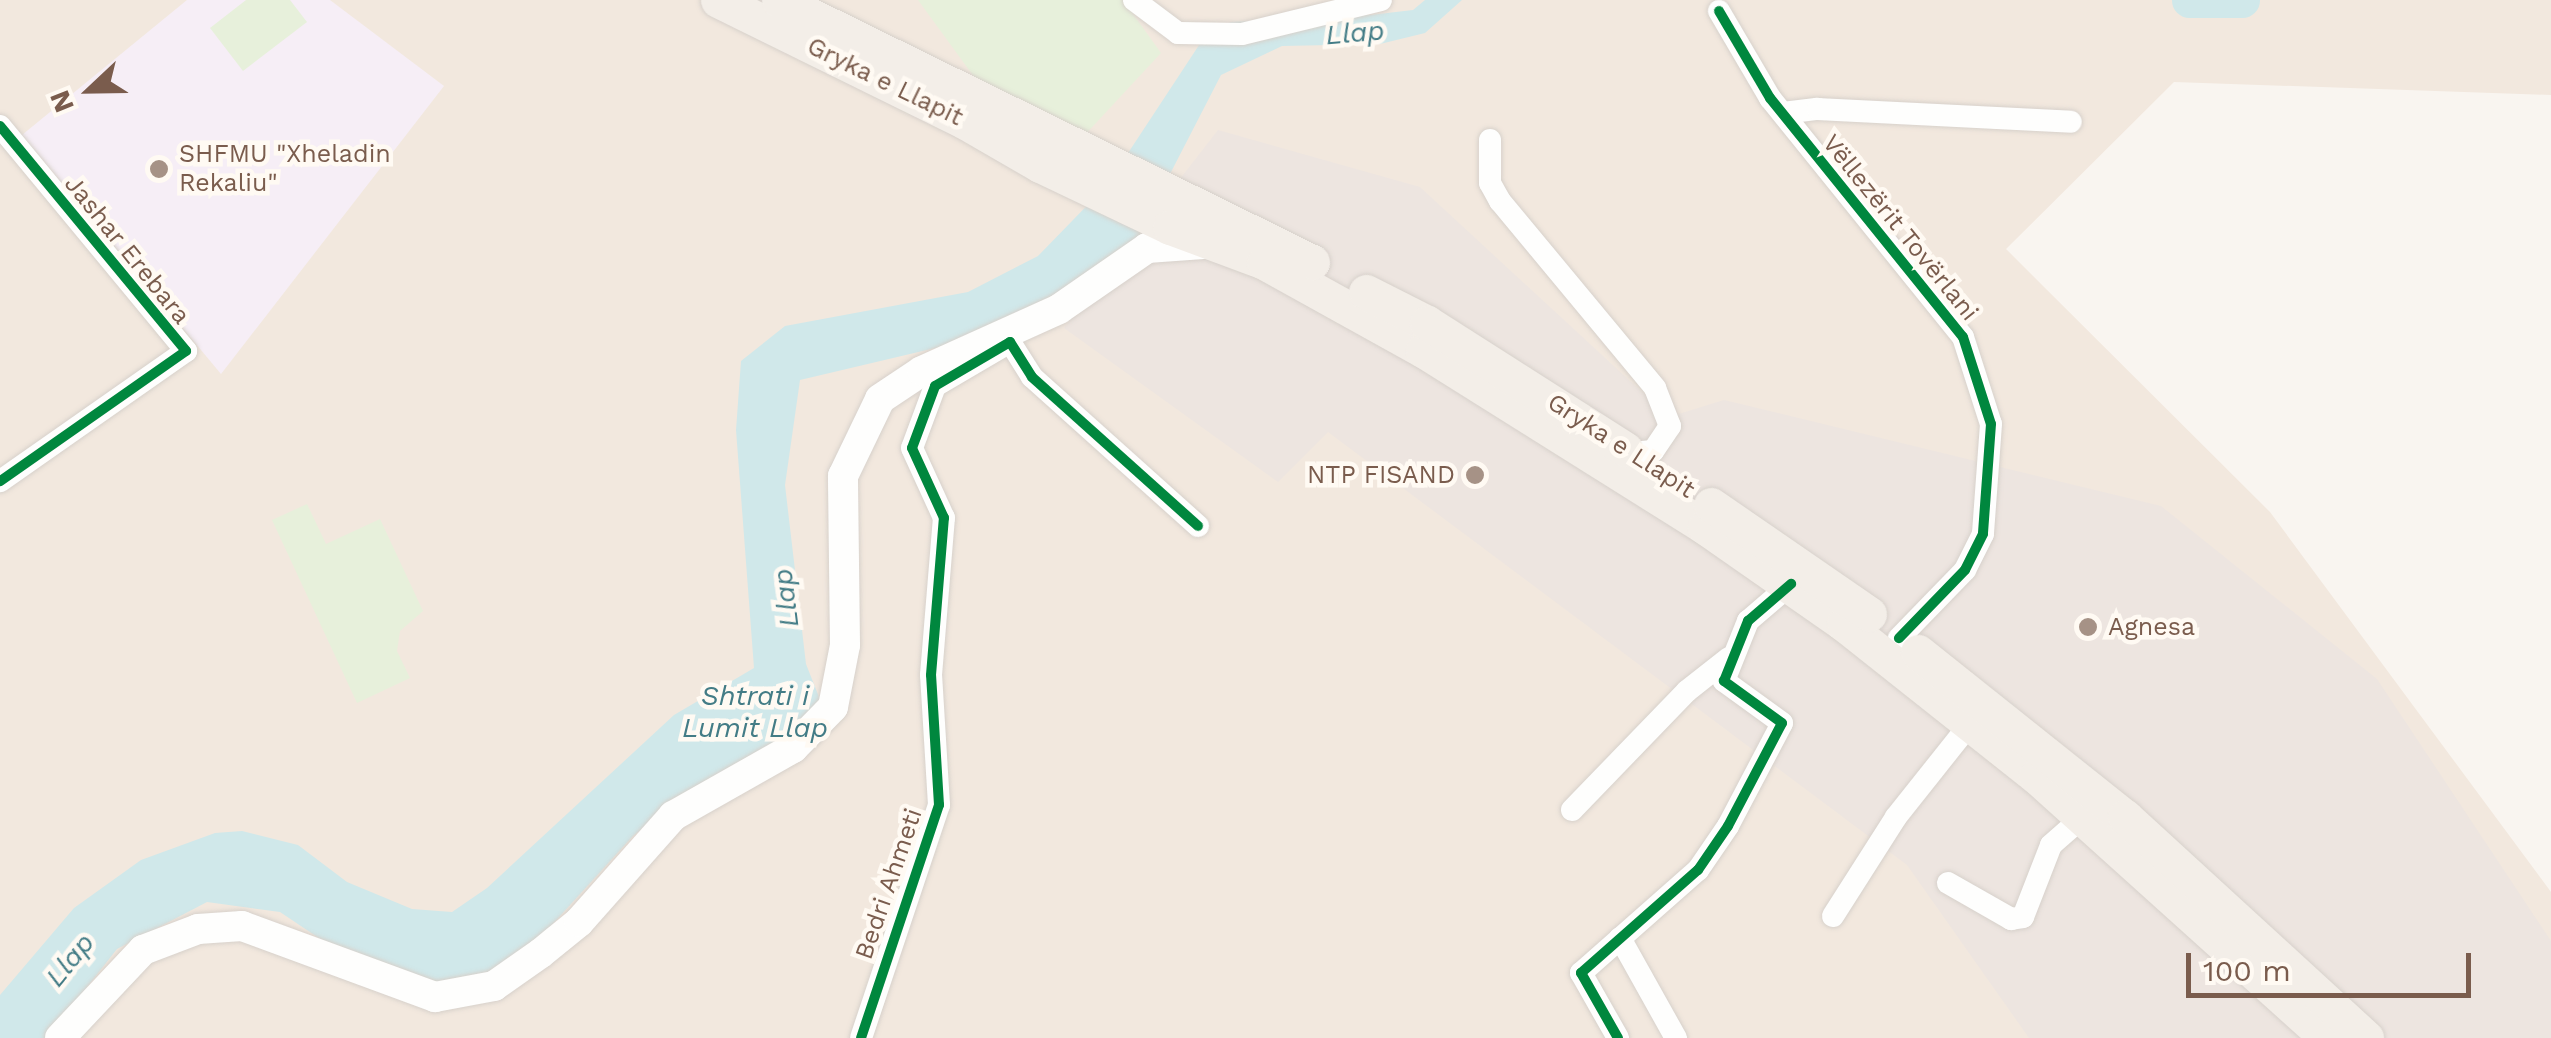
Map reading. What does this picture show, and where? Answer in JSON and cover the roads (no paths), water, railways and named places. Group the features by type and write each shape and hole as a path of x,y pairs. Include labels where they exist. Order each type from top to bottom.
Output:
{"main road":[{"name":"Gryka e Llapit","path":"718,0 964,120 1040,166 1175,238 1218,244 1346,306 1628,460"},
{"name":"Gryka e Llapit","path":"779,0 1191,198 1427,323 1712,518 2084,816 2326,1038"},
{"path":"60,1038 144,950 198,930 242,926 435,997 494,986 541,953 579,922 673,816 793,748 834,707 845,646 842,476 880,399 922,371 1058,309 1147,248 1175,238"},
{"name":"Gryka e Llapit","path":"1712,518 1812,569 2125,817 2366,1038"}],"street":[{"path":"1134,0 1178,33 1242,34 1381,0"},
{"name":"Vëllezërit Tovërlani","path":"1719,11 1783,113 1963,336 1991,424 1983,534 1964,570 1899,638"},
{"name":"Vëllezërit Tovërlani","path":"1783,113 1818,109 2071,122"},
{"name":"Jashar Erebara","path":"0,126 186,352 0,481"},
{"path":"1490,140 1490,183 1500,201 1655,388 1670,426 1652,450 1628,460"},
{"name":"Bedri Ahmeti","path":"862,1038 938,805 931,675 944,518 912,448 935,386 1010,342 1032,377 1198,526"},
{"path":"1618,1038 1580,973 1698,870 1782,723 1724,682 1748,621 1791,584"},
{"path":"1572,810 1738,648"},
{"path":"1834,916 1896,817 1970,724"},
{"path":"1948,883 2011,919 2023,917 2051,845 2084,816"},
{"path":"1620,938 1676,1038"}],"water":[{"name":"Shtrati i Lumit Llap","path":"1425,0 1462,0 1425,33 1380,44 1282,46 1221,75 1170,174 1151,230 1003,332 800,380 785,485 806,664 821,702 776,746 695,787 633,836 530,949 475,981 436,984 350,959 280,912 207,902 117,949 47,1038 0,1038 0,995 74,908 141,860 215,833 242,831 298,845 347,882 412,909 452,912 487,888 674,715 754,668 736,430 741,361 785,326 968,292 1038,256 1107,185 1205,36 1231,22 1370,15 1413,10"}],"waterway":[{"name":"Llap","path":"2189,0 2242,0"}],"place":[{"name":"SHFMU \"Xheladin Rekaliu\"","path":"159,169"},
{"name":"NTP FISAND","path":"1475,475"},
{"name":"Agnesa","path":"2088,627"}]}
